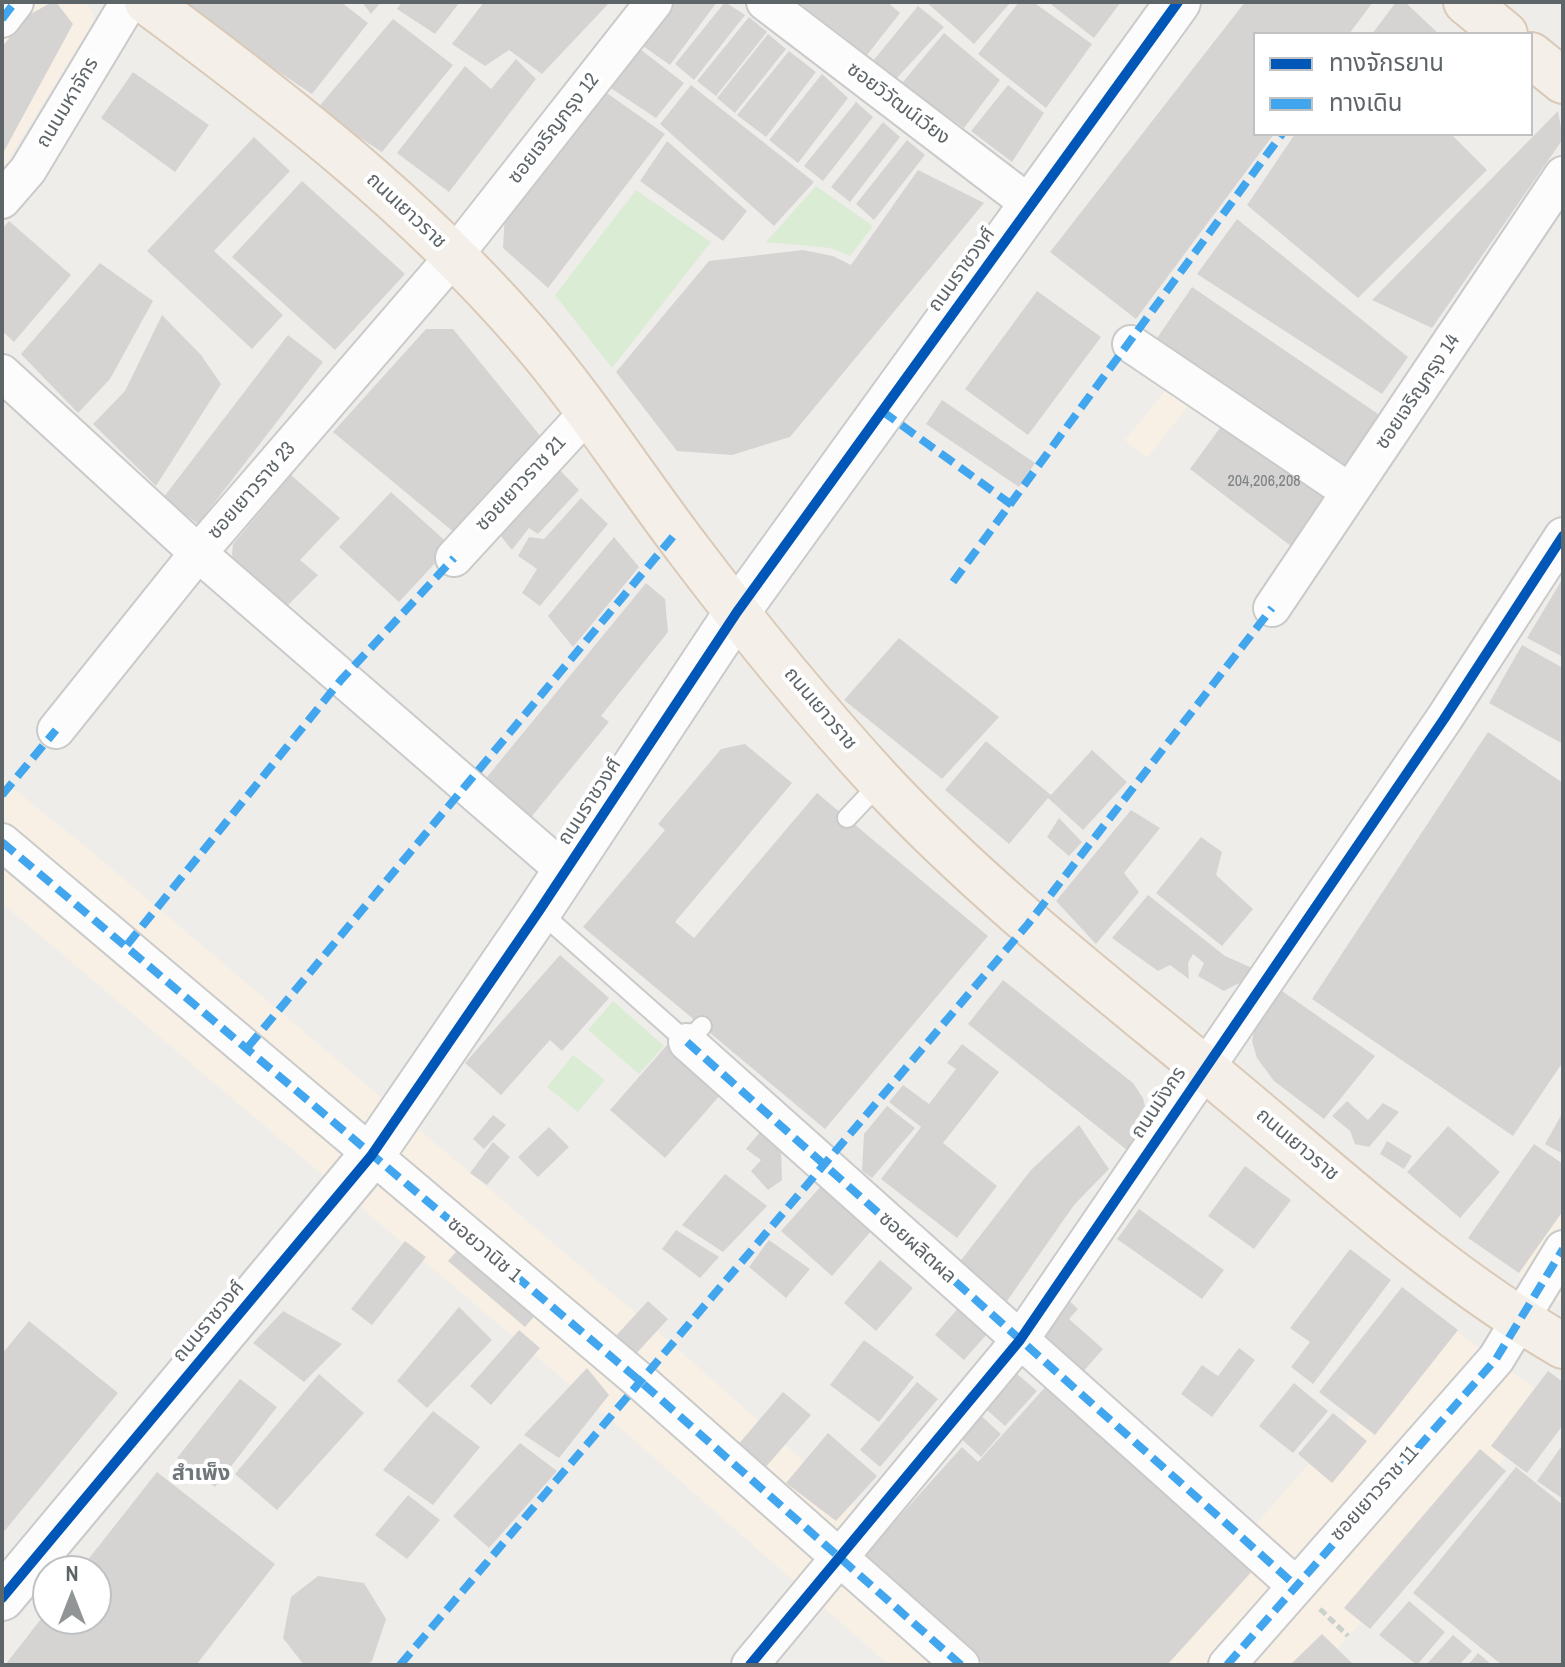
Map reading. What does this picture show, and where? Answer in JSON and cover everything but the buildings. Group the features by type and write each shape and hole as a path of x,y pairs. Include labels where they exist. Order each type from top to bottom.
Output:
{"main road":[{"name":"ถนนเยาวราช","path":"147,2 265,89 362,170 454,256 524,331 589,411 688,551 881,782 1028,924 1370,1206 1520,1321 1563,1346"},
{"path":"1466,2 1503,32"},
{"path":"1533,57 1563,81"}],"street":[{"path":"2,19 15,2"},
{"name":"ถนนมหาจักร","path":"2,200 28,170 129,2"},
{"name":"ซอยเจริญกรุง 12","path":"454,256 654,2"},
{"name":"ซอยวิวัฒน์เวียง","path":"765,2 1031,205"},
{"name":"ถนนราชวงศ์","path":"2,1598 371,1156 566,872 737,612 1178,2"},
{"name":"ซอยเจริญกรุง 14","path":"1272,608 1563,175"},
{"name":"ซอยเยาวราช 23","path":"56,730 198,553 454,256"},
{"path":"1131,344 1350,492"},
{"path":"2,373 198,553 566,872"},
{"name":"ซอยเยาวราช 21","path":"454,558 589,411"},
{"name":"ถนนมังกร","path":"750,1665 1020,1340 1444,719 1563,536"},
{"name":"ซอยวานิช 1","path":"2,842 640,1381 961,1665"},
{"name":"ซอยผลิตผล","path":"694,1034 1020,1340 1295,1585"},
{"name":"ซอยเยาวราช 11","path":"1227,1665 1496,1359 1563,1249"}],"lane":[{"path":"847,818 881,782"},
{"name":"ซอยผลิตผล","path":"539,911 694,1034"}],"shaded area":[{"path":"2,2 82,2 91,8 95,19 2,170"},
{"path":"1167,389 1188,406 1147,458 1125,440"},
{"path":"2,780 87,848 672,1344 1033,1665 889,1665 608,1417 2,903"},
{"path":"1563,1202 1563,1295 1559,1301 1518,1276"},
{"path":"1437,1317 1554,1402 1323,1665 1133,1665"}],"green space":[{"path":"816,186 873,226 850,256 831,248 766,242"},
{"path":"636,190 711,242 612,368 555,295"},
{"path":"613,1001 664,1046 639,1074 588,1030"},
{"path":"573,1055 605,1080 578,1112 547,1087"}],"marked path":[{"path":"2,19 15,2"},
{"path":"953,582 1281,136"},
{"path":"882,411 1012,505"},
{"path":"248,1047 676,533"},
{"path":"127,945 341,680 454,558"},
{"path":"400,1665 1028,924 1272,608"},
{"path":"2,795 56,730"},
{"path":"2,842 640,1381 961,1665"},
{"path":"687,1042 1295,1585"},
{"path":"1227,1665 1496,1359 1563,1249"}],"cycle path":[{"path":"2,1598 371,1156 539,911 737,612 1178,2"},
{"path":"750,1665 1020,1340 1444,719 1563,536"}],"district":[{"name":"สำเพ็ง","path":"201,1474"}]}
